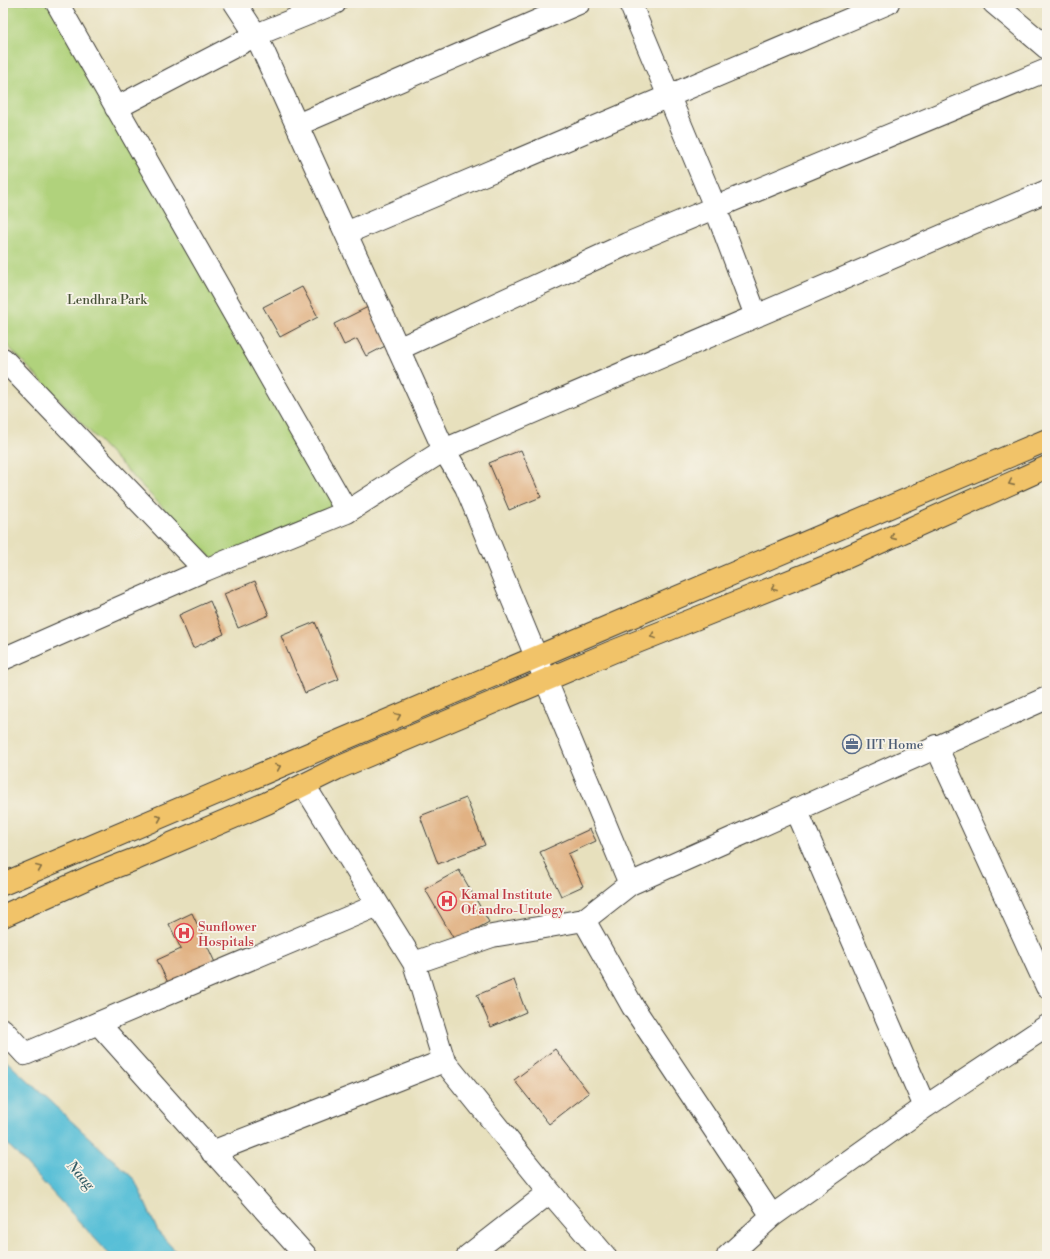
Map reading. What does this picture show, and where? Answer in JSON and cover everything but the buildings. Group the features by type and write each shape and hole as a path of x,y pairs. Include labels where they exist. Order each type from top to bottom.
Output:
{"main road":[{"path":"3,884 1047,440"},
{"path":"3,916 94,875 138,858 267,803 338,768 546,680 825,568 1047,467"}],"street":[{"path":"56,3 347,512"},
{"path":"235,3 256,35 444,450 466,487 538,657 546,680 630,884"},
{"path":"116,108 256,35 336,3"},
{"path":"297,125 579,3"},
{"path":"630,3 715,207 756,316"},
{"path":"346,233 888,3"},
{"path":"994,3 1047,48"},
{"path":"398,349 627,244 1047,70"},
{"path":"3,659 205,570 347,512 444,450 1047,191"},
{"path":"3,359 205,570"},
{"path":"414,963 492,936 584,920 630,884 936,746 1047,698"},
{"path":"936,746 1047,986"},
{"path":"304,785 414,963 444,1061 550,1192 605,1256"},
{"path":"796,810 925,1107"},
{"path":"3,1030 25,1054 378,905"},
{"path":"584,920 633,1007 772,1216"},
{"path":"98,1023 306,1256"},
{"path":"728,1256 772,1216 925,1107 1047,1026"},
{"path":"212,1152 444,1061"},
{"path":"468,1256 550,1192"}],"green space":[{"name":"Lendhra Park","path":"3,3 57,3 347,512 218,565 3,341"}],"water":[{"name":"Naag","path":"3,1058 135,1180 158,1232 180,1256 111,1256 3,1139"}],"place":[{"name":"IIT Home","path":"852,744"},
{"name":"Kamal Institute Of andro-Urology","path":"447,901"},
{"name":"Sunflower Hospitals","path":"184,933"}]}
